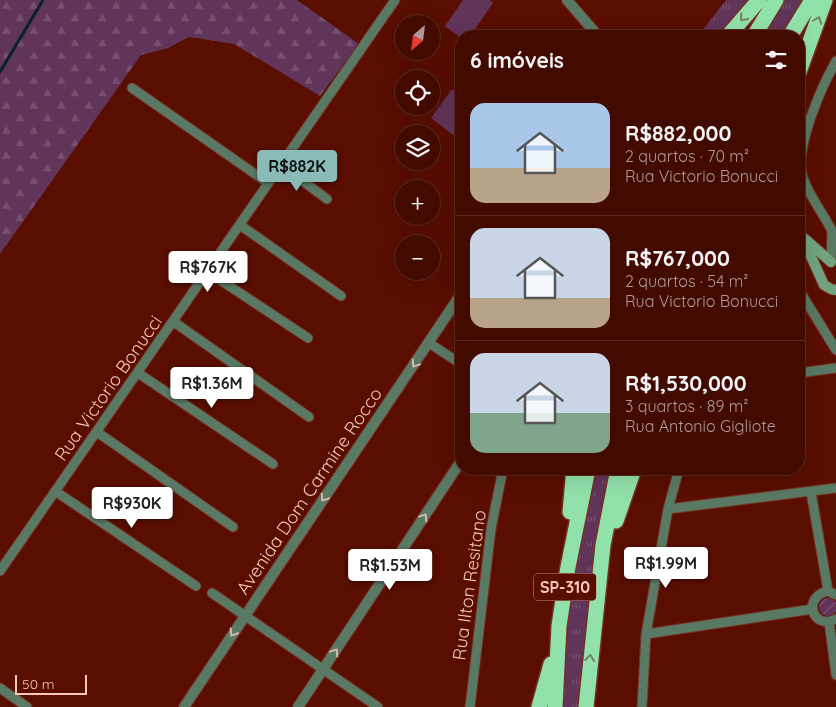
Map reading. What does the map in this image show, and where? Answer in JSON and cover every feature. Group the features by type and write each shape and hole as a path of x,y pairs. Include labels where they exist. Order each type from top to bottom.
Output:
{"highway":[{"path":"733,30 759,0"},
{"path":"758,30 776,0"},
{"path":"794,30 812,0"},
{"path":"805,55 825,0"},
{"path":"568,567 574,475"},
{"name":"SP-310","path":"555,707 559,626 568,567 587,475"},
{"name":"SP-310","path":"586,707 603,545 617,475"},
{"path":"598,595 616,519 632,475"},
{"path":"539,707 559,626"}],"main road":[{"path":"805,237 834,262"},
{"path":"805,243 824,284 834,293"},
{"path":"821,277 825,265 834,262"}],"street":[{"name":"Rua Victorio Bonucci","path":"0,572 395,0"},
{"path":"567,0 593,30"},
{"path":"805,141 824,82 836,61"},
{"path":"132,88 268,183"},
{"path":"281,165 327,199"},
{"path":"805,182 836,239"},
{"path":"240,225 341,296"},
{"path":"832,230 834,262"},
{"path":"208,272 308,338"},
{"path":"805,300 836,350"},
{"name":"Avenida Dom Carmine Rocco","path":"184,707 455,303"},
{"path":"174,322 309,417"},
{"path":"429,343 455,360"},
{"path":"805,371 836,368"},
{"path":"138,373 273,464"},
{"path":"97,432 233,527"},
{"path":"298,707 455,470"},
{"name":"Rua Ilton Resitano","path":"470,707 490,529 502,475"},
{"path":"642,707 646,634 668,509 677,475"},
{"path":"668,509 836,488"},
{"path":"55,491 196,586"},
{"path":"810,492 832,593 817,596 812,609 816,618 833,621 836,675"},
{"path":"212,593 324,668 378,707"},
{"path":"646,634 812,609"},
{"path":"0,688 27,707"}],"green space":[{"path":"0,0 297,0 359,44 320,96 234,44 189,37 168,48 141,55 0,254"},
{"path":"463,0 490,0 493,3 474,30 455,30 455,34 445,26"},
{"path":"726,0 752,0 726,30 703,30"},
{"path":"784,0 805,0 786,30 766,30"},
{"path":"452,89 455,91 455,136 431,118 433,115 440,115 440,106"},
{"path":"591,475 611,475 589,597 580,707 560,707 568,617"},
{"path":"828,598 834,601 837,607 834,613 828,616 822,613 819,607 822,601"}],"waterway":[{"path":"0,72 43,0"}]}
